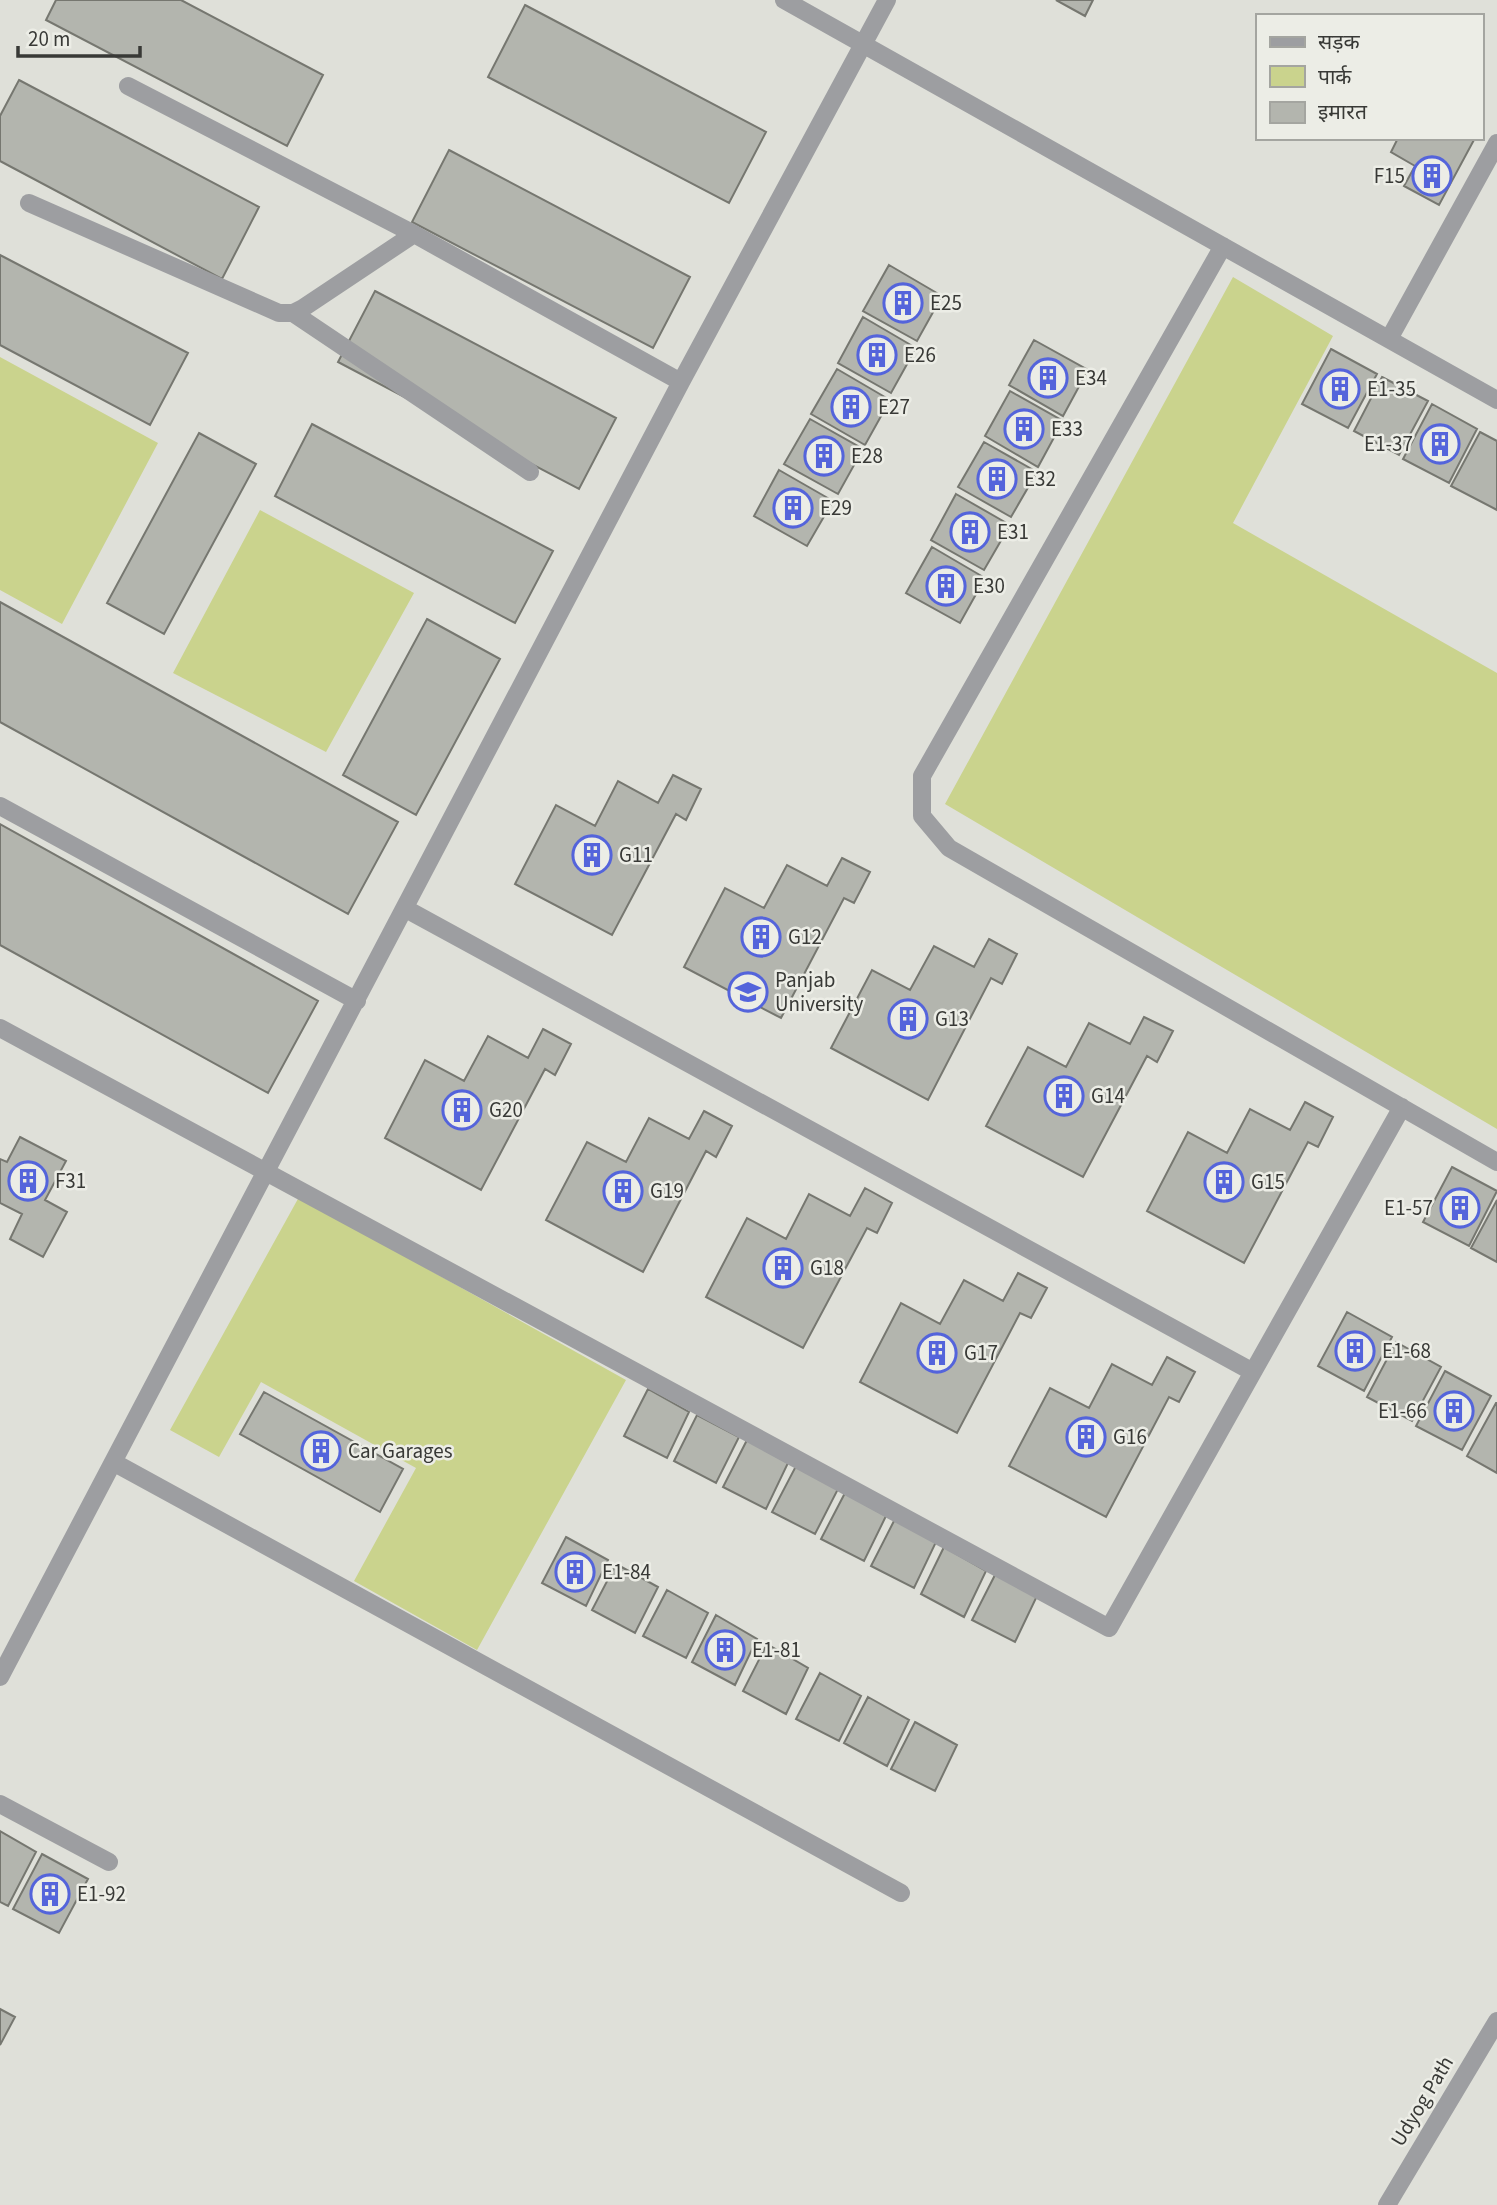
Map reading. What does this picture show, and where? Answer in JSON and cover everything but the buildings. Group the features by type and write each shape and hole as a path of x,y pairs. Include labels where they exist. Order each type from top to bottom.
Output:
{"street":[{"path":"785,0 1497,400"},
{"path":"0,1677 681,382 887,0"},
{"path":"128,86 414,234 681,382"},
{"path":"1388,339 1497,143"},
{"path":"29,203 268,309 293,313 530,472"},
{"path":"293,313 414,234"},
{"path":"1223,246 922,776 922,816 949,848 1497,1163"},
{"path":"0,806 357,1001"},
{"path":"406,909 1253,1372"},
{"path":"0,1028 1109,1628 1402,1107"},
{"path":"113,1462 901,1893"},
{"path":"0,1804 109,1862"},
{"name":"Udyog Path","path":"1387,2205 1497,2021"}],"green space":[{"path":"1233,277 1333,336 1233,523 1497,673 1497,1129 945,804"},
{"path":"0,357 158,443 62,624 0,590"},
{"path":"260,510 414,593 326,752 173,673"},
{"path":"299,1197 626,1380 477,1650 354,1581 416,1468 261,1382 219,1457 170,1430"}],"place":[{"name":"F15","path":"1432,176"},
{"name":"E25","path":"903,303"},
{"name":"E26","path":"877,355"},
{"name":"E34","path":"1048,378"},
{"name":"E1-35","path":"1340,389"},
{"name":"E27","path":"851,407"},
{"name":"E33","path":"1024,429"},
{"name":"E1-37","path":"1440,444"},
{"name":"E28","path":"824,456"},
{"name":"E32","path":"997,479"},
{"name":"E29","path":"793,508"},
{"name":"E31","path":"970,532"},
{"name":"E30","path":"946,586"},
{"name":"G11","path":"592,855"},
{"name":"G12","path":"761,937"},
{"name":"Panjab University","path":"748,992"},
{"name":"G13","path":"908,1019"},
{"name":"G14","path":"1064,1096"},
{"name":"G20","path":"462,1110"},
{"name":"F31","path":"28,1181"},
{"name":"G15","path":"1224,1182"},
{"name":"G19","path":"623,1191"},
{"name":"E1-57","path":"1460,1208"},
{"name":"G18","path":"783,1268"},
{"name":"E1-68","path":"1355,1351"},
{"name":"G17","path":"937,1353"},
{"name":"E1-66","path":"1454,1411"},
{"name":"G16","path":"1086,1437"},
{"name":"Car Garages","path":"321,1451"},
{"name":"E1-84","path":"575,1572"},
{"name":"E1-81","path":"725,1650"},
{"name":"E1-92","path":"50,1894"}]}
